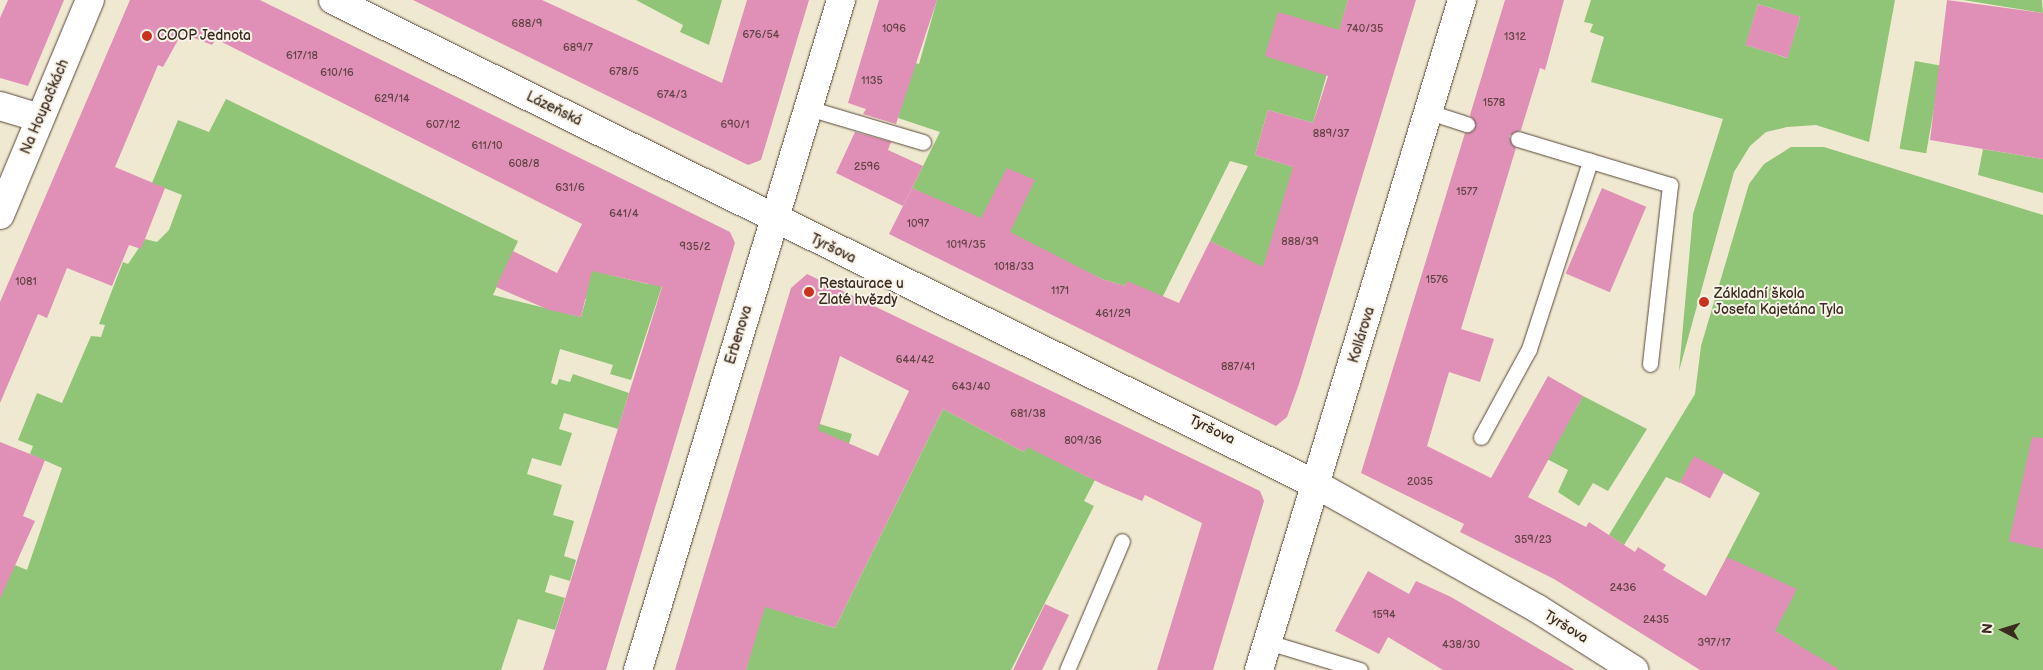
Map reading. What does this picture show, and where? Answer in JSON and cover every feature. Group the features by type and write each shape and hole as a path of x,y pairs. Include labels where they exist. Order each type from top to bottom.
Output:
{"street":[{"name":"Na Houpačkách","path":"0,215 90,0"},
{"name":"Lázeňská","path":"333,0 774,220"},
{"name":"Erbenova","path":"638,670 841,0"},
{"name":"Kollárova","path":"1260,670 1462,0"},
{"path":"0,106 40,118"},
{"name":"Tyršova","path":"774,220 1257,452 1538,609 1634,670"}],"lane":[{"path":"808,108 923,142"},
{"path":"1429,112 1467,124"},
{"path":"1518,139 1670,185 1650,364"},
{"path":"1481,437 1529,349 1590,161"},
{"path":"1067,670 1122,541"},
{"path":"1268,642 1360,670"}],"green space":[{"path":"636,0 722,0 709,45 680,32 683,25"},
{"path":"937,0 1348,0 1313,123 1268,110 1255,155 1300,169 1261,286 1234,253 1210,241 1248,166 1230,161 1160,302 1127,282 1125,286 1102,279 912,188 940,132 898,118 912,62 919,64"},
{"path":"1591,0 1895,0 1869,142 1816,125 1787,127 1766,132 1750,146 1734,172 1679,371 1693,214 1723,119 1591,82 1604,37 1590,32 1593,24 1584,22","holes":["1758,4 1800,17 1787,58 1746,45"]},
{"path":"1963,0 2042,0 2043,13"},
{"path":"1915,61 1942,66 1926,153 1900,149"},
{"path":"226,99 518,241 493,295 581,317 586,299 557,293 575,257 610,275 648,284 665,277 631,380 610,374 613,365 560,349 551,383 557,385 559,379 570,382 573,374 629,393 618,429 564,413 559,429 572,433 561,466 532,458 527,474 562,485 553,515 574,521 564,556 576,560 570,581 550,575 545,592 565,598 555,630 518,619 501,670 0,670 0,559 27,570 62,468 30,454 33,446 18,440 37,393 62,403 91,336 101,337 105,325 99,324 123,262 128,264 145,239 157,242 169,230 182,195 152,183 178,120 209,132"},
{"path":"1791,147 1824,147 2043,215 2043,670 1831,670 1832,666 1709,591 1760,493 1694,457 1680,483 1666,477 1624,545 1609,535 1695,394 1701,346 1749,184 1764,164"},
{"path":"1983,149 2043,159 2043,193 1978,175"},
{"path":"1583,396 1647,429 1608,491 1593,483 1579,506 1558,492 1568,470 1547,459"},
{"path":"943,409 1024,452 1027,446 1090,478 1098,474 1084,501 1094,506 1011,670 746,670 810,421 852,434 795,616 835,628"}],"building":[{"path":"8,0 64,0 28,86 0,78 0,18"},
{"path":"130,0 260,0 730,232 735,243 606,670 543,670 662,287 592,271 581,317 549,310 496,287 513,251 557,273 582,224 216,39 212,45 182,33 163,67 158,65 115,167 165,188 141,249 129,245 112,286 67,268 47,318 38,314 0,403 0,302"},
{"path":"413,0 542,0 722,83 747,0 809,0 761,160 748,165"},
{"path":"879,0 937,0 896,124 863,114 866,109 848,103"},
{"path":"1348,0 1416,0 1299,384 1287,417 1276,426 889,234 912,188 981,218 1007,168 1035,180 1010,232 1102,279 1125,286 1127,281 1179,303 1210,241 1263,267 1293,167 1255,155 1268,110 1313,123 1328,76 1265,56 1278,12 1339,30"},
{"path":"1505,0 1564,0 1545,70 1540,68 1521,130 1509,136 1516,148 1461,329 1494,339 1480,382 1449,372 1427,446 1491,478 1548,376 1583,396 1528,497 1586,527 1589,522 1635,552 1638,547 1666,565 1663,570 1706,596 1727,557 1797,589 1775,631 1840,670 1700,670 1554,579 1460,532 1464,524 1361,473 1465,133 1476,126 1470,115"},
{"path":"1947,0 2043,13 2043,159 1930,140"},
{"path":"1758,4 1800,17 1788,58 1745,45"},
{"path":"855,132 891,142 888,150 923,166 903,206 836,173"},
{"path":"1602,188 1646,207 1610,292 1566,274"},
{"path":"807,274 1260,491 1264,501 1213,670 1157,670 1202,523 1145,495 1142,501 1104,485 1027,447 1024,452 943,409 835,628 765,607 746,670 675,670 791,288","holes":["840,356 909,391 878,456 818,430"]},
{"path":"2032,437 2043,438 2043,549 2009,541"},
{"path":"0,442 45,460 23,516 35,521 0,599"},
{"path":"1694,456 1724,472 1710,498 1680,482"},
{"path":"1368,571 1409,594 1416,581 1451,597 1575,670 1443,670 1388,637 1379,654 1335,631"},
{"path":"1045,604 1069,615 1042,670 1013,670"}],"place":[{"name":"COOP Jednota","path":"147,36"},
{"name":"Restaurace u Zlaté hvězdy","path":"809,292"},
{"name":"Základní škola Josefa Kajetána Tyla","path":"1704,302"}]}
